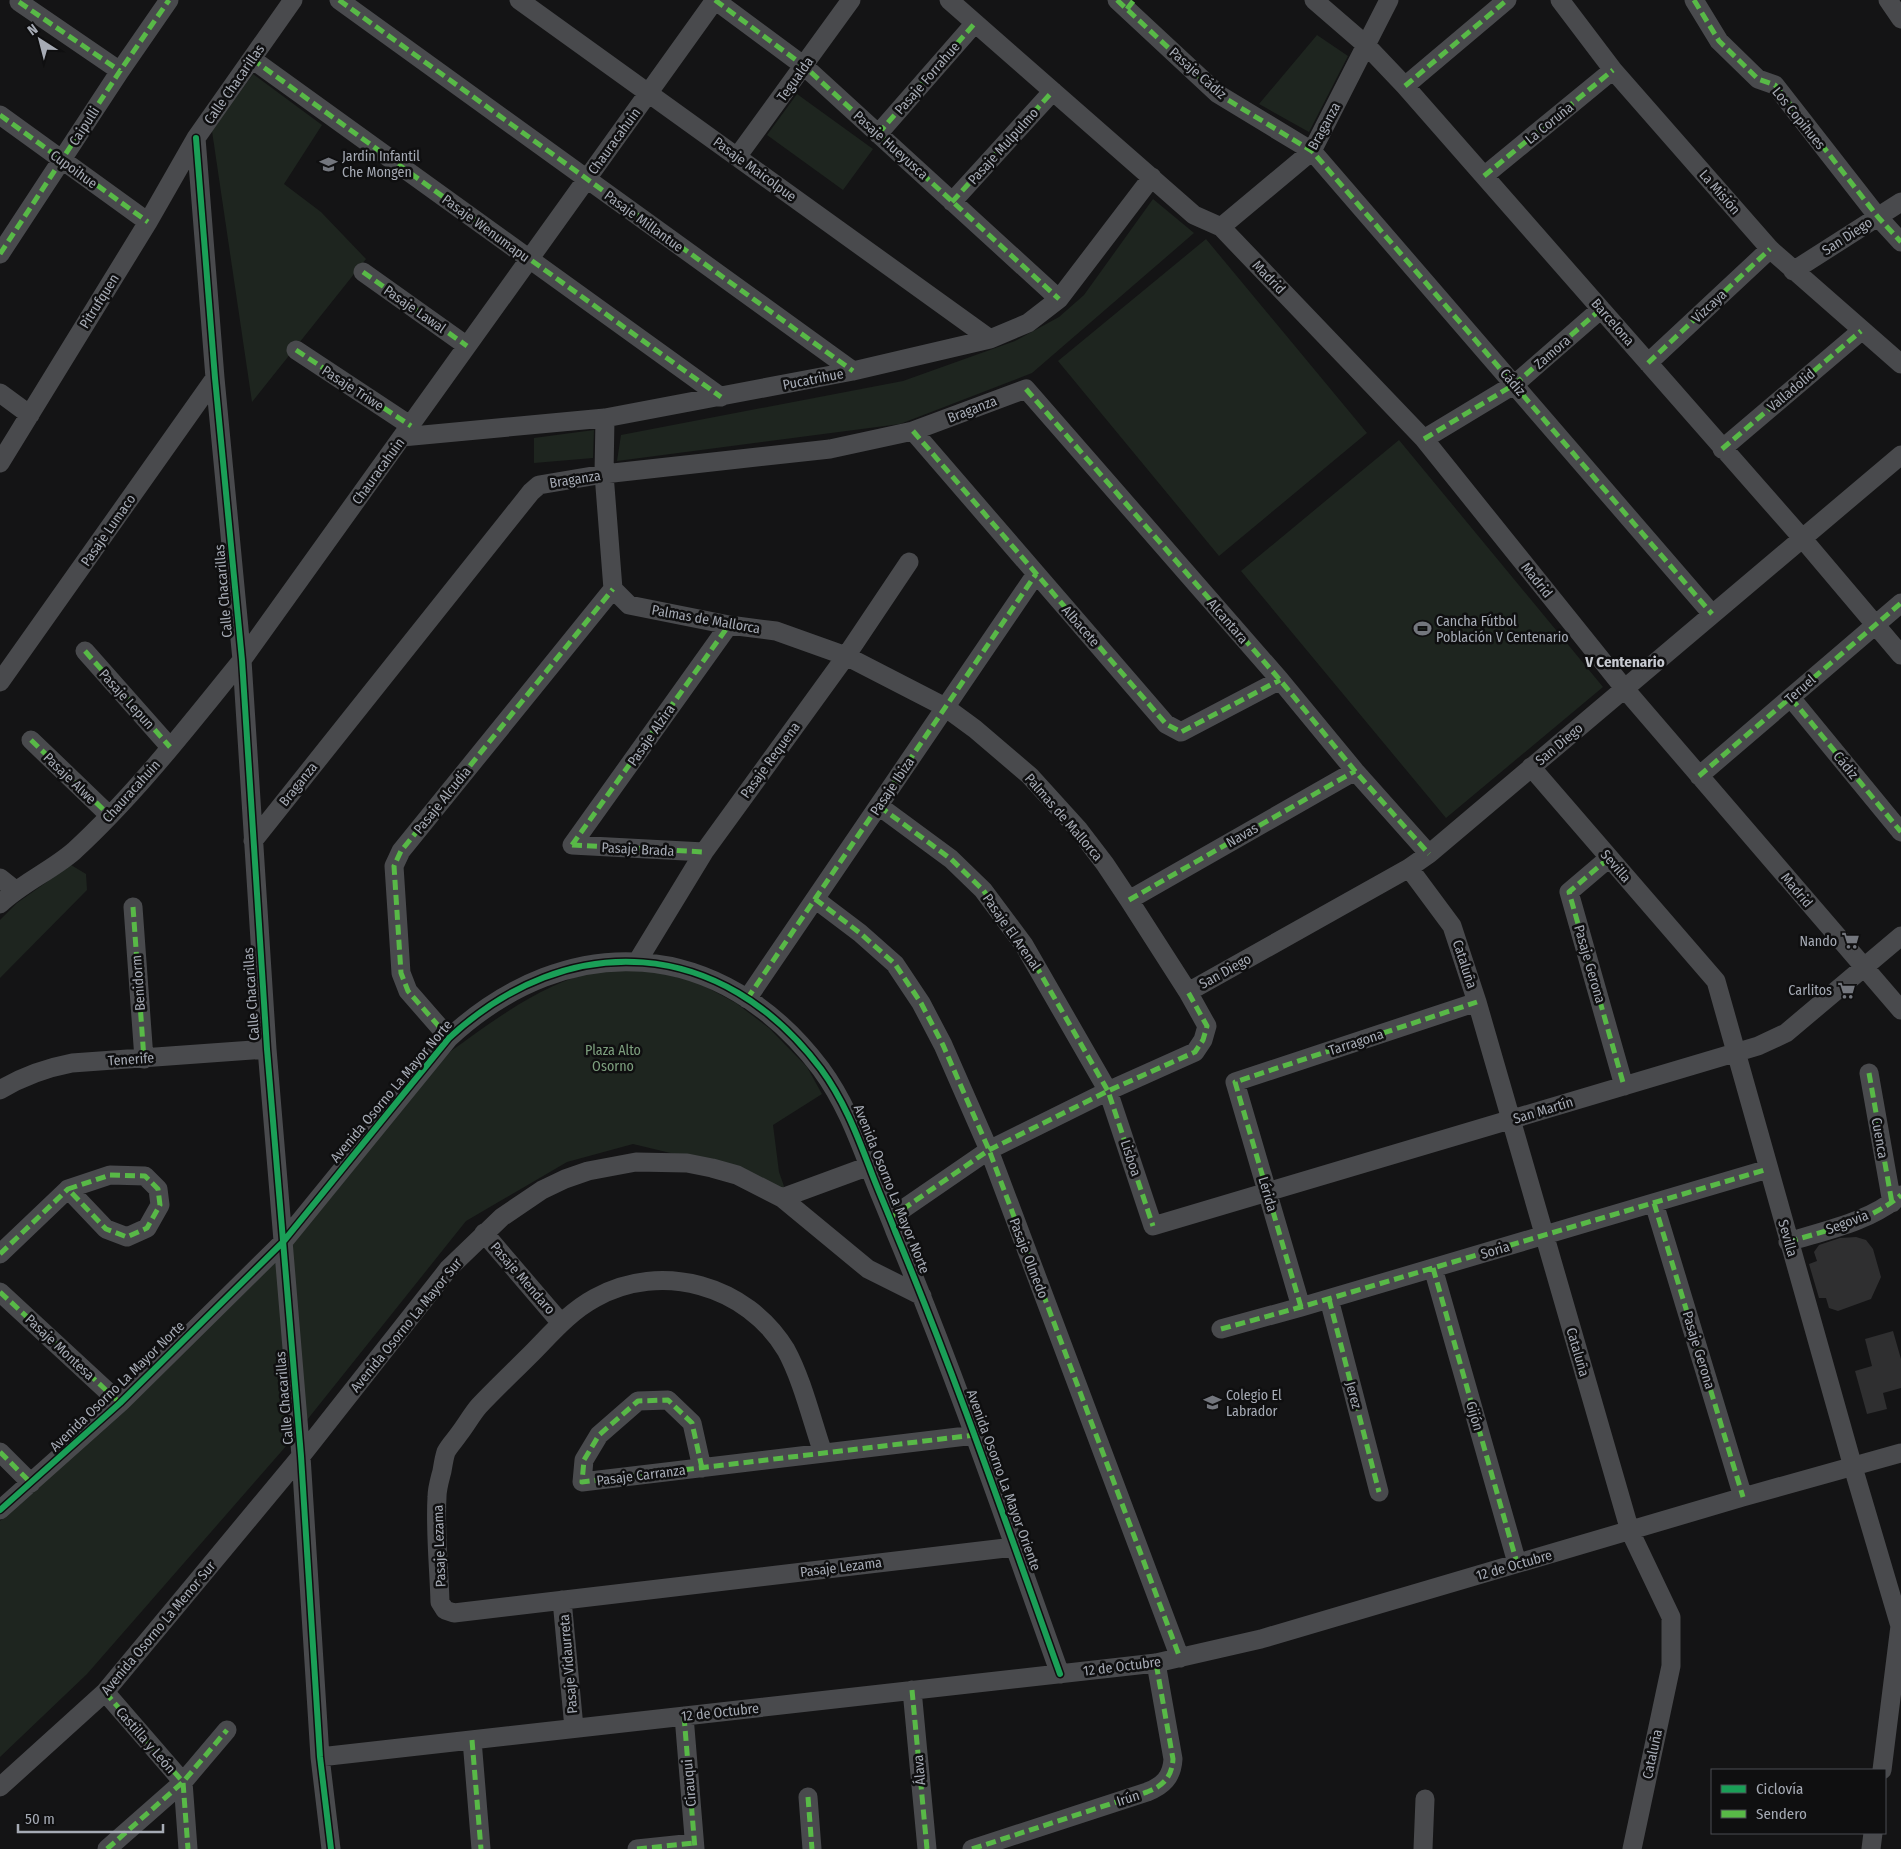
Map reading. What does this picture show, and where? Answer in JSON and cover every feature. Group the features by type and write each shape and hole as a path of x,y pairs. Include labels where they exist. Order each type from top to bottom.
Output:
{"street":[{"name":"Caipulli","path":"2,247 169,0"},
{"name":"Calle Chacarillas","path":"293,0 196,138 215,378 242,660 268,1049 301,1456 320,1757 330,1849"},
{"name":"Pasaje Millantue","path":"340,0 853,371"},
{"name":"Pasaje Maicolpue","path":"519,0 990,339"},
{"name":"Chauracahuin","path":"0,904 7,884 72,852 109,815 170,747 242,660 715,0"},
{"name":"Pasaje Hueyusca","path":"715,0 804,66 1059,299"},
{"name":"Tegualda","path":"737,157 851,0"},
{"path":"949,0 1194,216 1221,227"},
{"name":"Barcelona","path":"1314,0 1366,45 1405,86 1802,538 1901,654"},
{"name":"Braganza","path":"1221,227 1312,152 1389,0"},
{"path":"1405,86 1507,0"},
{"name":"La Misión","path":"1560,0 1614,70 1770,249 1901,364"},
{"name":"Los Copihues","path":"1694,0 1719,41 1758,79 1775,85 1878,217 1901,242"},
{"path":"1888,0 1901,18"},
{"path":"19,2 120,71"},
{"name":"Pasaje Cádiz","path":"1126,3 1218,94 1312,152"},
{"name":"Pasaje Forrahue","path":"878,134 975,23"},
{"name":"Pasaje Wenumapu","path":"252,59 721,397"},
{"name":"La Coruña","path":"1484,176 1614,70"},
{"name":"Pasaje Mulpulmo","path":"952,202 1053,91"},
{"name":"Cupoihue","path":"0,115 148,222"},
{"name":"Pitrufquen","path":"0,463 148,222 196,138"},
{"name":"Cádiz","path":"1312,152 1515,384 1712,614"},
{"name":"Pucatrihue","path":"406,432 606,418 853,371 990,339 1028,323 1059,299 1152,177"},
{"name":"San Diego","path":"1793,271 1901,202"},
{"name":"Madrid","path":"1221,227 1424,439 1624,688 1901,1010"},
{"name":"Vizcaya","path":"1648,363 1770,249"},
{"name":"Pasaje Lawal","path":"363,272 467,346"},
{"name":"Zamora","path":"1424,439 1515,384 1601,309"},
{"name":"Valladolid","path":"1722,449 1861,330"},
{"name":"Pasaje Triwe","path":"296,350 406,432"},
{"name":"Pasaje Lumaco","path":"0,682 215,378"},
{"name":"Braganza","path":"253,841 531,492 539,485 604,474 830,449 913,431 1026,388"},
{"name":"Alcantara","path":"1026,388 1429,854"},
{"path":"0,393 30,415"},
{"path":"606,418 604,474 613,589"},
{"name":"Albacete","path":"913,431 1166,724 1181,732 1280,680"},
{"name":"San Diego","path":"1188,992 1408,868 1429,854 1901,455"},
{"name":"Pasaje Requena","path":"637,962 704,852 846,656 909,562"},
{"name":"Pasaje Ibiza","path":"748,999 1036,574"},
{"name":"Palmas de Mallorca","path":"613,589 629,605 729,625 776,631 846,656 945,707 1003,752 1055,802 1100,857 1188,992 1207,1026 1203,1040 1195,1052 1108,1091 989,1150 890,1218"},
{"name":"Pasaje Alcudia","path":"449,1038 408,991 401,972 394,866 401,851 613,589"},
{"name":"Teruel","path":"1699,776 1901,602"},
{"name":"Pasaje Alzira","path":"572,845 729,625"},
{"name":"Pasaje Lepun","path":"85,651 170,747"},
{"name":"Cádiz","path":"1791,698 1901,832"},
{"name":"Pasaje Alwe","path":"31,740 109,815"},
{"name":"Sevilla","path":"1531,768 1716,981 1788,1242 1901,1626 1882,1769"},
{"name":"Navas","path":"1129,900 1356,771"},
{"name":"Pasaje El Arenal","path":"879,806 951,859 983,890 1024,945 1108,1091"},
{"name":"Pasaje Brada","path":"572,845 704,852"},
{"name":"Pasaje Gerona","path":"1609,858 1569,892 1624,1086"},
{"name":"Cataluña","path":"1408,868 1452,926 1477,1002 1630,1531 1672,1617 1671,1666 1632,1849"},
{"name":"Pasaje Olmedo","path":"815,899 860,933 895,964 921,1003 943,1045 989,1150 1180,1658"},
{"name":"Benidorm","path":"133,907 144,1059"},
{"name":"San Martín","path":"1153,1226 1737,1052 1786,1034 1901,936"},
{"name":"Avenida Osorno La Mayor Norte","path":"0,1510 120,1402 283,1242 449,1038 487,1006 531,982 554,973 595,964 637,962 680,968 701,974 725,985 748,999 787,1031 821,1070 850,1116 922,1296"},
{"name":"Tarragona","path":"1235,1082 1477,1002"},
{"name":"Tenerife","path":"0,1090 15,1081 52,1067 72,1063 268,1049"},
{"name":"Cuenca","path":"1869,1073 1897,1199"},
{"name":"Lérida","path":"1235,1082 1301,1307"},
{"name":"Lisboa","path":"1108,1091 1153,1226"},
{"name":"Avenida Osorno La Mayor Sur","path":"301,1456 449,1268 484,1234 521,1202 565,1179 604,1167 636,1162 687,1163 736,1175 782,1198 868,1269 922,1296"},
{"path":"782,1198 869,1166"},
{"name":"Soria","path":"1221,1329 1329,1299 1768,1169"},
{"path":"0,1254 68,1190 110,1175 145,1176 158,1190 160,1205 147,1228 127,1237 106,1229 68,1190"},
{"name":"Segovia","path":"1788,1242 1852,1223 1897,1199"},
{"name":"Pasaje Gerona","path":"1654,1203 1743,1497"},
{"name":"Pasaje Mendaro","path":"484,1234 561,1323"},
{"name":"Gijón","path":"1433,1268 1518,1563"},
{"name":"Pasaje Lezama","path":"823,1453 794,1367 786,1350 762,1320 732,1298 697,1284 676,1280 655,1280 634,1283 614,1289 594,1298 561,1323 478,1408 446,1453 437,1495 440,1602 445,1610 454,1613 1014,1547"},
{"name":"Pasaje Montesa","path":"0,1292 120,1402"},
{"name":"Avenida Osorno La Mayor Oriente","path":"922,1296 975,1435 1060,1674"},
{"name":"Jerez","path":"1329,1299 1379,1492"},
{"name":"Pasaje Carranza","path":"702,1468 692,1423 668,1400 638,1401 599,1435 584,1460 582,1482 702,1468 975,1435"},
{"path":"0,1452 31,1483"},
{"name":"12 de Octubre","path":"320,1757 1156,1663 1261,1639 1743,1497 1901,1453"},
{"name":"Avenida Osorno La Menor Sur","path":"0,1787 105,1692 301,1456"},
{"name":"Pasaje Vidaurreta","path":"562,1600 574,1728"},
{"name":"Irún","path":"972,1849 1147,1792 1164,1783 1172,1768 1173,1759 1156,1663"},
{"name":"Álava","path":"912,1690 927,1849"},
{"name":"Castilla y León","path":"105,1692 183,1782 188,1849"},
{"name":"Cirauqui","path":"684,1716 694,1846"},
{"path":"106,1849 183,1782 227,1730"},
{"path":"472,1740 481,1849"},
{"path":"808,1797 812,1849"},
{"path":"1423,1849 1425,1798"},
{"path":"1871,1849 1874,1834"},
{"path":"637,1849 694,1846"}],"green space":[{"path":"1317,35 1348,56 1309,132 1259,104"},
{"path":"253,74 322,125 284,184 321,212 366,259 252,402 212,131"},
{"path":"797,94 873,149 843,190 767,135"},
{"path":"1153,199 1194,233 1032,373 900,424 617,461 621,435 903,381 1015,341 1059,317 1084,295"},
{"path":"1206,239 1367,433 1219,556 1058,361"},
{"path":"594,430 593,458 534,463 534,438"},
{"name":"Cancha Fútbol Población V Centenario","path":"1399,440 1603,687 1446,818 1241,571"},
{"path":"71,865 86,874 87,890 0,978 0,920 17,903"},
{"name":"Plaza Alto Osorno","path":"604,969 642,969 697,982 736,1003 769,1028 807,1067 822,1094 773,1125 779,1172 786,1192 683,1156 633,1144 567,1162 466,1221 287,1445 87,1674 0,1757 0,1521 113,1415 451,1051 521,1003 559,984 578,976"}],"building":[{"path":"1856,1237 1866,1240 1873,1249 1881,1277 1871,1299 1838,1311 1829,1308 1826,1298 1819,1298 1809,1264 1817,1261 1814,1252 1819,1245 1840,1238"},
{"path":"1893,1331 1901,1359 1901,1388 1883,1393 1887,1409 1867,1414 1855,1371 1872,1366 1865,1339"}],"marked path":[{"path":"0,254 169,0"},
{"path":"339,0 853,371"},
{"path":"715,0 804,66 1059,299"},
{"path":"1117,0 1218,94 1312,151 1712,614"},
{"path":"1127,9 1134,0"},
{"path":"1405,86 1507,0"},
{"path":"1694,0 1719,41 1758,79 1775,85 1878,217 1901,242"},
{"path":"19,2 120,71"},
{"path":"878,134 975,23"},
{"path":"252,59 721,397"},
{"path":"1484,176 1613,70"},
{"path":"952,202 1053,91"},
{"path":"0,115 148,222"},
{"path":"1648,363 1770,249"},
{"path":"363,272 467,346"},
{"path":"1424,439 1515,384 1601,309"},
{"path":"1722,449 1861,331"},
{"path":"296,350 411,426"},
{"path":"1026,389 1280,680 1355,771 1429,854"},
{"path":"913,431 1166,724 1181,732 1280,680"},
{"path":"747,999 1036,574"},
{"path":"449,1038 408,991 401,973 394,866 401,851 613,589"},
{"path":"1699,776 1901,603"},
{"path":"572,845 729,625"},
{"path":"85,651 170,747"},
{"path":"1791,698 1901,832"},
{"path":"31,740 109,815"},
{"path":"1129,900 1355,771"},
{"path":"879,806 951,859 983,890 1024,945 1108,1091 1153,1226"},
{"path":"572,845 704,852"},
{"path":"1609,858 1569,892 1624,1086"},
{"path":"815,899 860,933 895,964 921,1003 943,1045 989,1150 1180,1658"},
{"path":"133,907 144,1059"},
{"path":"890,1218 989,1150 1108,1091 1195,1052 1203,1040 1207,1026 1188,992"},
{"path":"1301,1307 1235,1082 1477,1002"},
{"path":"1869,1073 1892,1203"},
{"path":"1221,1329 1768,1169"},
{"path":"110,1175 145,1176 158,1189 160,1205 147,1228 127,1237 106,1229 68,1189 110,1175"},
{"path":"0,1254 68,1189"},
{"path":"1788,1242 1861,1219 1889,1204 1901,1195"},
{"path":"1654,1203 1743,1497"},
{"path":"1433,1268 1517,1563"},
{"path":"0,1292 120,1403"},
{"path":"1329,1299 1379,1492"},
{"path":"702,1468 692,1423 668,1400 638,1401 599,1435 584,1460 582,1482 975,1435"},
{"path":"0,1452 31,1483"},
{"path":"972,1849 1147,1792 1158,1787 1166,1780 1171,1771 1173,1759 1156,1663"},
{"path":"912,1690 927,1849"},
{"path":"105,1692 183,1782 188,1849"},
{"path":"684,1716 695,1849"},
{"path":"107,1849 183,1782 227,1730"},
{"path":"472,1740 481,1849"},
{"path":"808,1797 812,1849"},
{"path":"637,1849 694,1843"}],"cycle path":[{"path":"196,138 215,378 242,660 267,1049 301,1456 320,1757 331,1849"},
{"path":"0,1510 120,1403 283,1242 449,1038 495,1002 544,977 593,964 643,962 691,972 738,993 782,1025 829,1080 859,1141 939,1341 1060,1674"}],"place":[{"name":"Jardin Infantil Che Mongen","path":"328,164"},
{"name":"Cancha Fútbol Población V Centenario","path":"1422,629"},
{"name":"Nando","path":"1851,941"},
{"name":"Carlitos","path":"1846,990"},
{"name":"Colegio El Labrador","path":"1212,1403"}],"district":[{"name":"V Centenario","path":"1625,662"}]}
